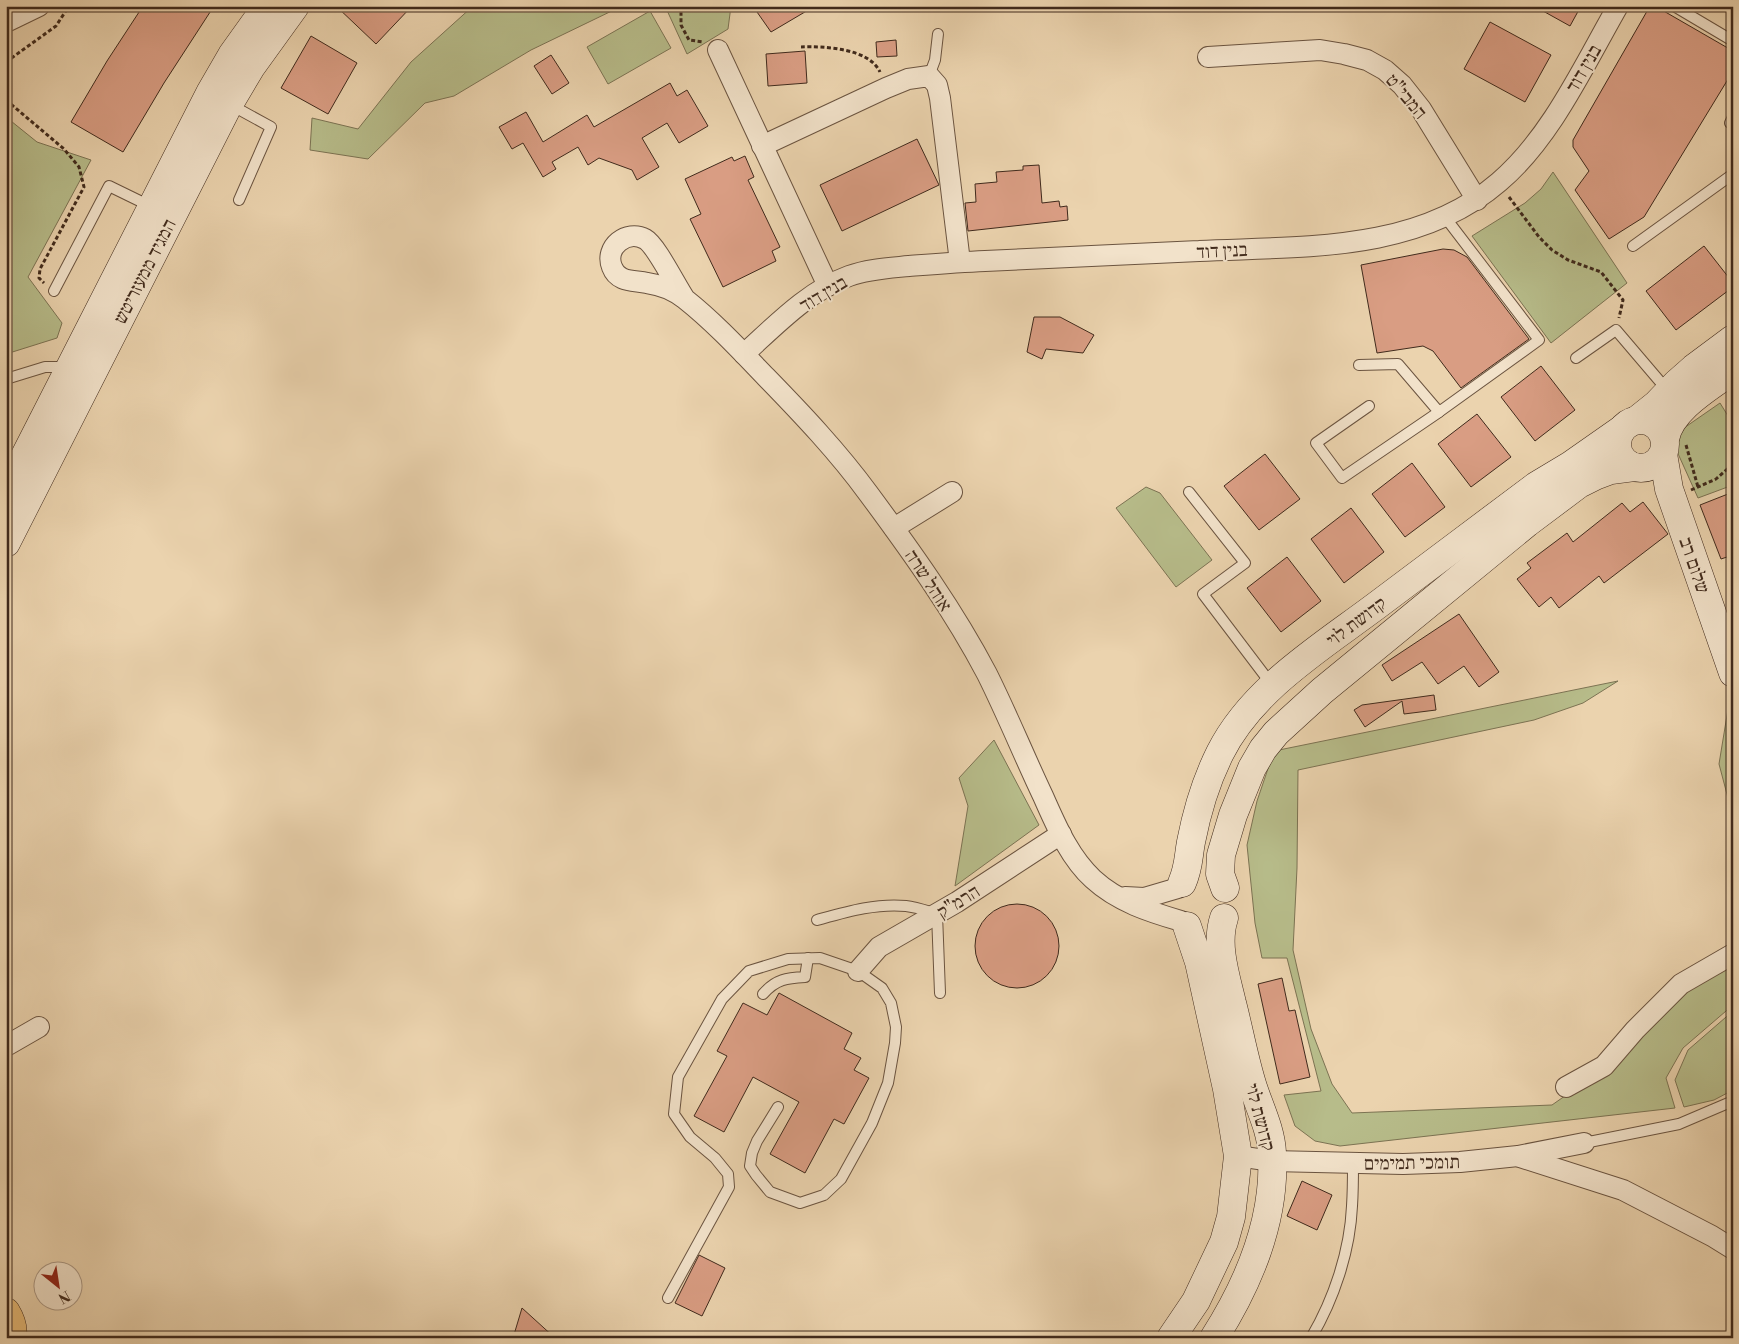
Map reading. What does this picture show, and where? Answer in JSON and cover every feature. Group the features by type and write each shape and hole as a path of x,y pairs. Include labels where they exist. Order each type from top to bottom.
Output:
{"main road":[{"path":"6,1312 10,1318 13,1332 12,1338"}],"street":[{"path":"6,22 39,6"},
{"name":"המגיד ממעזריטש","path":"6,493 214,85 232,55 267,6"},
{"name":"המגיד ממעזריטש","path":"6,543 229,104 251,67 295,6"},
{"name":"בנין דוד","path":"744,354 796,308 819,291 850,276 874,269 960,262 1344,243 1403,232 1430,224 1477,200 1520,164 1553,119 1618,6"},
{"path":"718,50 828,286"},
{"name":"המבי\"ט","path":"1208,57 1320,50 1367,60 1402,84 1420,109 1477,200"},
{"path":"762,146 886,88 908,80 929,76 937,85 940,98 960,262"},
{"name":"אוהל שרה","path":"685,299 744,354 811,424 867,491 894,528 949,610 987,674 1061,834 1080,864 1092,878 1118,897 1149,911 1184,923"},
{"name":"קדושת לוי","path":"1180,885 1188,869 1190,844 1199,805 1217,759 1238,724 1273,686 1300,663 1536,486 1586,455 1658,404 1694,368 1733,339"},
{"path":"1658,453 1670,424 1683,408 1733,370"},
{"path":"1647,420 1655,423 1662,430 1658,453 1624,460 1618,452 1618,439 1629,425 1647,420"},
{"name":"קדושת לוי","path":"1225,888 1220,874 1221,855 1233,815 1252,768 1276,733 1322,691 1527,523 1579,484 1595,476 1658,453"},
{"name":"שלום רב","path":"1658,453 1657,482 1675,506 1733,672"},
{"path":"894,528 952,492"},
{"name":"הרמ\"ק","path":"858,971 879,947 937,914 1061,834"},
{"path":"1118,897 1144,898 1180,885 1194,876 1201,875 1215,878 1225,888 1229,906 1224,918 1214,927 1207,930 1200,930 1184,923 1174,908 1175,894 1180,885"},
{"name":"קדושת לוי","path":"1214,1338 1231,1310 1257,1254 1266,1224 1272,1183 1272,1152 1266,1122 1252,1083 1222,959 1221,926 1224,918"},
{"name":"קדושת לוי","path":"1172,1338 1196,1301 1224,1242 1231,1217 1238,1156 1227,1088 1214,1030 1198,962 1184,923"},
{"path":"1566,1087 1604,1066 1681,984 1733,954"},
{"path":"6,1046 39,1026"},
{"name":"תומכי תמימים","path":"1238,1156 1272,1161 1403,1164 1460,1162 1518,1156 1584,1143"},
{"path":"1518,1156 1623,1190 1712,1236 1733,1249"}],"lane":[{"path":"1674,6 1733,41"},
{"path":"929,76 935,60 938,34"},
{"path":"229,104 272,127 239,200"},
{"path":"1633,246 1733,174"},
{"path":"54,292 110,186 151,207"},
{"path":"1369,406 1316,443 1342,478 1439,412 1539,340 1445,217"},
{"path":"1576,358 1616,330 1669,392"},
{"path":"1359,365 1398,364 1439,412"},
{"path":"6,379 45,367 70,367"},
{"path":"1189,492 1245,563 1203,594 1273,686"},
{"path":"817,920 880,905 907,906 937,914 940,993"},
{"path":"763,994 771,985 788,978 805,977 808,958"},
{"path":"668,1298 729,1187 728,1174 715,1158 690,1138 674,1114 678,1076 722,999 749,971 788,959 820,958 858,971 882,988 891,1003 896,1027 888,1083 872,1123 841,1179 824,1195 800,1203 770,1192 750,1166 752,1153 757,1141 778,1107"},
{"path":"1584,1143 1679,1124 1733,1101"},
{"path":"1311,1338 1320,1322 1338,1276 1347,1243 1352,1206 1353,1163"}],"path":[{"path":"6,62 56,26 69,6"},
{"path":"683,6 681,8 681,25 689,40 707,42 718,50"},
{"path":"801,47 818,46 843,49 867,59 878,68 886,88"},
{"path":"6,100 64,149 79,167 84,187 40,269 39,278 54,292"},
{"path":"1499,183 1539,237 1552,250 1568,260 1600,272 1612,286 1623,300 1616,330"},
{"path":"1658,453 1698,487"},
{"path":"1675,506 1698,487 1716,478 1733,464"}],"green space":[{"path":"473,6 622,6 531,50 454,96 425,103 368,159 310,150 312,118 358,129 411,62"},
{"path":"665,6 731,6 728,29 687,54"},
{"path":"650,11 671,48 608,84 587,47"},
{"path":"6,117 37,142 91,160 28,277 62,323 57,338 6,354"},
{"path":"1553,172 1627,283 1551,343 1472,236 1525,203 1541,189"},
{"path":"1720,403 1733,424 1733,485 1698,498 1675,447 1681,430"},
{"path":"1146,487 1160,493 1212,560 1176,587 1116,508"},
{"path":"1618,681 1583,703 1534,720 1298,770 1297,868 1293,950 1311,1029 1332,1084 1352,1113 1552,1105 1629,1051 1644,1025 1733,952 1733,1005 1683,1048 1666,1078 1675,1108 1340,1146 1315,1141 1295,1126 1284,1095 1321,1091 1287,958 1262,958 1255,923 1247,845 1257,801 1274,751"},
{"path":"1728,709 1733,718 1733,817 1719,764"},
{"path":"994,740 1039,825 955,886 968,806 959,778"},
{"path":"1733,1011 1733,1090 1714,1100 1684,1107 1675,1080 1688,1050"}],"building":[{"path":"143,6 214,6 164,83 123,152 71,122 107,61"},
{"path":"336,6 412,6 376,44"},
{"path":"765,6 815,6 771,32 757,12"},
{"path":"1534,6 1581,6 1570,26"},
{"path":"1650,6 1655,6 1733,51 1733,71 1644,217 1609,239 1575,190 1589,171 1573,147 1573,140"},
{"path":"1490,22 1551,55 1525,102 1464,69"},
{"path":"311,36 357,63 328,114 281,88"},
{"path":"896,40 897,56 877,57 876,42"},
{"path":"805,51 807,83 768,86 766,54"},
{"path":"551,55 569,83 552,94 534,66"},
{"path":"670,83 677,96 687,90 708,126 679,143 667,123 642,138 659,167 637,180 632,170 599,158 588,165 578,147 552,162 556,169 543,177 523,143 512,149 499,127 526,112 543,142 587,115 594,127"},
{"path":"917,139 939,185 842,231 820,185"},
{"path":"745,156 754,177 748,180 780,247 772,251 776,261 723,287 690,219 701,214 685,179 732,157 734,161"},
{"path":"1039,165 1042,203 1059,201 1060,207 1067,206 1068,220 968,231 965,203 976,202 975,184 997,182 996,172 1023,170 1023,166"},
{"path":"1704,246 1733,283 1733,287 1676,330 1646,291"},
{"path":"1443,249 1454,250 1467,257 1529,339 1461,388 1433,351 1423,346 1377,353 1361,265"},
{"path":"1034,317 1060,317 1094,335 1083,353 1046,349 1042,359 1027,352"},
{"path":"1541,366 1575,410 1535,441 1501,397"},
{"path":"1477,414 1511,457 1471,487 1438,444"},
{"path":"1265,454 1300,499 1259,530 1224,486"},
{"path":"1412,463 1445,507 1405,537 1372,494"},
{"path":"1733,492 1733,555 1721,559 1700,505"},
{"path":"1643,502 1668,534 1604,583 1599,576 1559,608 1551,597 1539,607 1517,579 1531,568 1527,563 1567,533 1573,542 1622,503 1630,512"},
{"path":"1351,508 1384,552 1344,583 1311,539"},
{"path":"1287,557 1321,601 1281,632 1247,588"},
{"path":"1459,614 1499,672 1479,687 1464,666 1438,684 1422,662 1392,681 1382,665"},
{"path":"1434,695 1436,710 1404,714 1402,701 1365,727 1354,710 1362,705"},
{"path":"1017,904 1040,911 1052,923 1059,946 1052,969 1040,981 1017,988 994,981 982,969 975,946 982,923 994,911"},
{"path":"1282,978 1289,1011 1295,1010 1310,1077 1280,1084 1258,984"},
{"path":"779,993 852,1033 844,1049 861,1058 854,1070 869,1078 844,1124 834,1119 805,1173 770,1154 799,1102 753,1077 724,1132 694,1116 727,1056 717,1051 743,1003 767,1015"},
{"path":"1302,1181 1332,1195 1317,1230 1287,1216"},
{"path":"699,1255 725,1268 702,1316 675,1303"},
{"path":"522,1308 555,1338 513,1338"}]}
